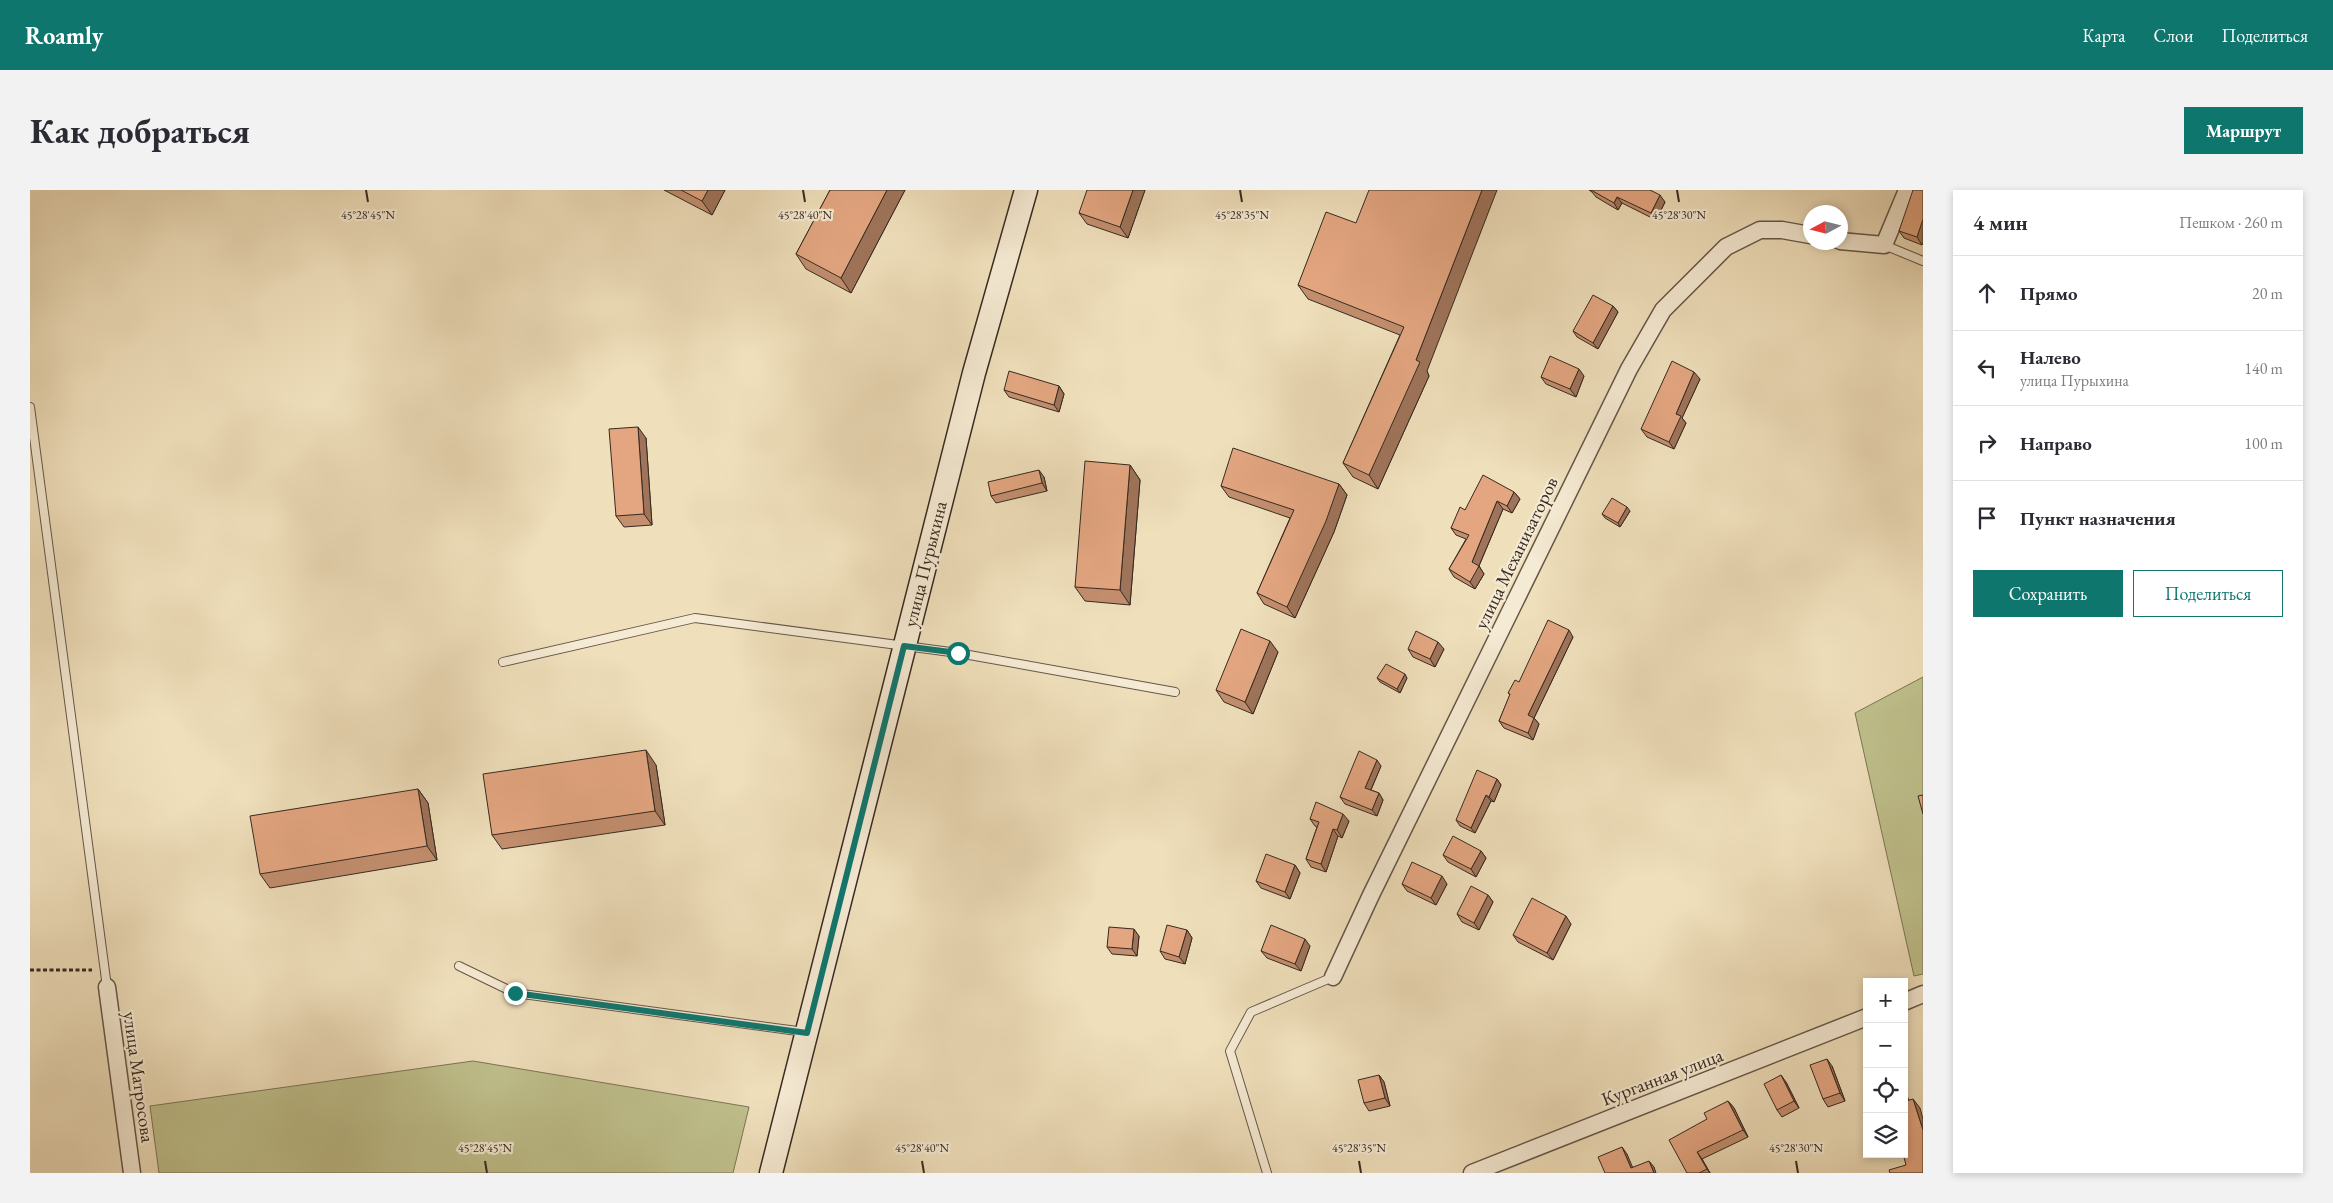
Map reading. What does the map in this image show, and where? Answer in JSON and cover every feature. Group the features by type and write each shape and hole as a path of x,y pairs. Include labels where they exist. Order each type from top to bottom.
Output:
{"street":[{"name":"улица Пурыхина","path":"771,1173 974,374 1026,190"},
{"path":"1848,242 1884,245 1907,190"},
{"name":"улица Механизаторов","path":"1333,977 1370,895 1629,369 1663,310 1726,246 1760,230 1782,230 1803,234"},
{"name":"улица Матросова","path":"107,987 132,1173"},
{"path":"1908,1000 1923,994"},
{"name":"Курганная улица","path":"1472,1173 1863,1019"}],"lane":[{"path":"1884,245 1923,261"},
{"path":"30,407 107,987"},
{"path":"503,662 695,618 958,653 1175,692"},
{"path":"459,966 515,993 807,1033"},
{"path":"1267,1173 1230,1051 1252,1012 1333,977"}],"path":[{"path":"30,970 105,970"}],"green space":[{"path":"1923,677 1923,974 1914,976 1855,713"},
{"path":"473,1061 749,1107 733,1173 159,1173 150,1106"}],"building":[{"path":"681,190 708,190 702,201"},
{"path":"830,190 887,190 841,278 796,254"},
{"path":"1087,190 1133,190 1120,227 1079,213"},
{"path":"1369,190 1482,190 1416,360 1420,362 1369,475 1343,463 1404,327 1298,285 1326,212 1356,223"},
{"path":"1591,190 1650,190 1660,195 1651,213 1617,197 1614,203"},
{"path":"1913,190 1923,190 1923,219 1917,237 1899,231"},
{"path":"1593,295 1613,306 1593,343 1573,331"},
{"path":"1550,356 1579,369 1570,389 1541,377"},
{"path":"1672,361 1694,372 1676,414 1681,416 1669,442 1641,429"},
{"path":"1009,371 1059,386 1054,405 1004,390"},
{"path":"638,427 644,514 616,516 609,429"},
{"path":"1233,448 1339,484 1326,521 1287,607 1257,593 1294,510 1221,486"},
{"path":"1085,461 1130,465 1120,590 1075,587"},
{"path":"1039,470 1042,483 991,496 988,482"},
{"path":"1483,475 1514,492 1507,506 1497,501 1472,562 1479,566 1470,582 1449,569 1469,535 1451,528 1460,507 1465,510"},
{"path":"1612,498 1627,507 1618,523 1602,514"},
{"path":"1548,620 1569,630 1528,715 1534,718 1528,733 1499,721 1510,694 1508,693 1515,680 1519,682"},
{"path":"1241,629 1270,641 1245,702 1216,690"},
{"path":"1416,631 1438,642 1430,659 1408,649"},
{"path":"1386,664 1405,674 1397,689 1377,678"},
{"path":"646,750 655,811 492,835 483,774"},
{"path":"1359,751 1377,760 1365,788 1379,793 1372,810 1340,797"},
{"path":"1477,770 1497,779 1489,797 1486,795 1471,828 1456,820"},
{"path":"418,789 427,846 260,874 250,816"},
{"path":"1923,795 1923,814 1918,796"},
{"path":"1316,802 1343,814 1337,830 1333,829 1321,864 1306,859 1319,822 1310,819"},
{"path":"1453,836 1481,851 1471,869 1443,855"},
{"path":"1266,854 1295,865 1285,892 1256,881"},
{"path":"1412,862 1442,876 1431,898 1402,884"},
{"path":"1471,886 1488,895 1474,923 1457,914"},
{"path":"1532,898 1566,916 1547,953 1513,935"},
{"path":"1167,925 1187,930 1179,957 1160,951"},
{"path":"1271,925 1305,939 1295,964 1261,951"},
{"path":"1109,927 1134,929 1132,949 1107,947"},
{"path":"1827,1059 1840,1093 1823,1099 1810,1065"},
{"path":"1379,1075 1385,1098 1364,1103 1358,1080"},
{"path":"1781,1075 1794,1101 1777,1110 1764,1084"},
{"path":"1913,1099 1923,1130 1923,1173 1890,1173 1889,1170 1906,1165 1904,1158 1908,1158 1908,1100"},
{"path":"1728,1101 1743,1130 1697,1152 1707,1169 1699,1173 1687,1173 1669,1140 1707,1119 1704,1113"},
{"path":"1622,1147 1631,1168 1649,1161 1654,1173 1605,1173 1598,1157"}],"route":[{"path":"515,993 807,1033 904,646 958,653"}]}
